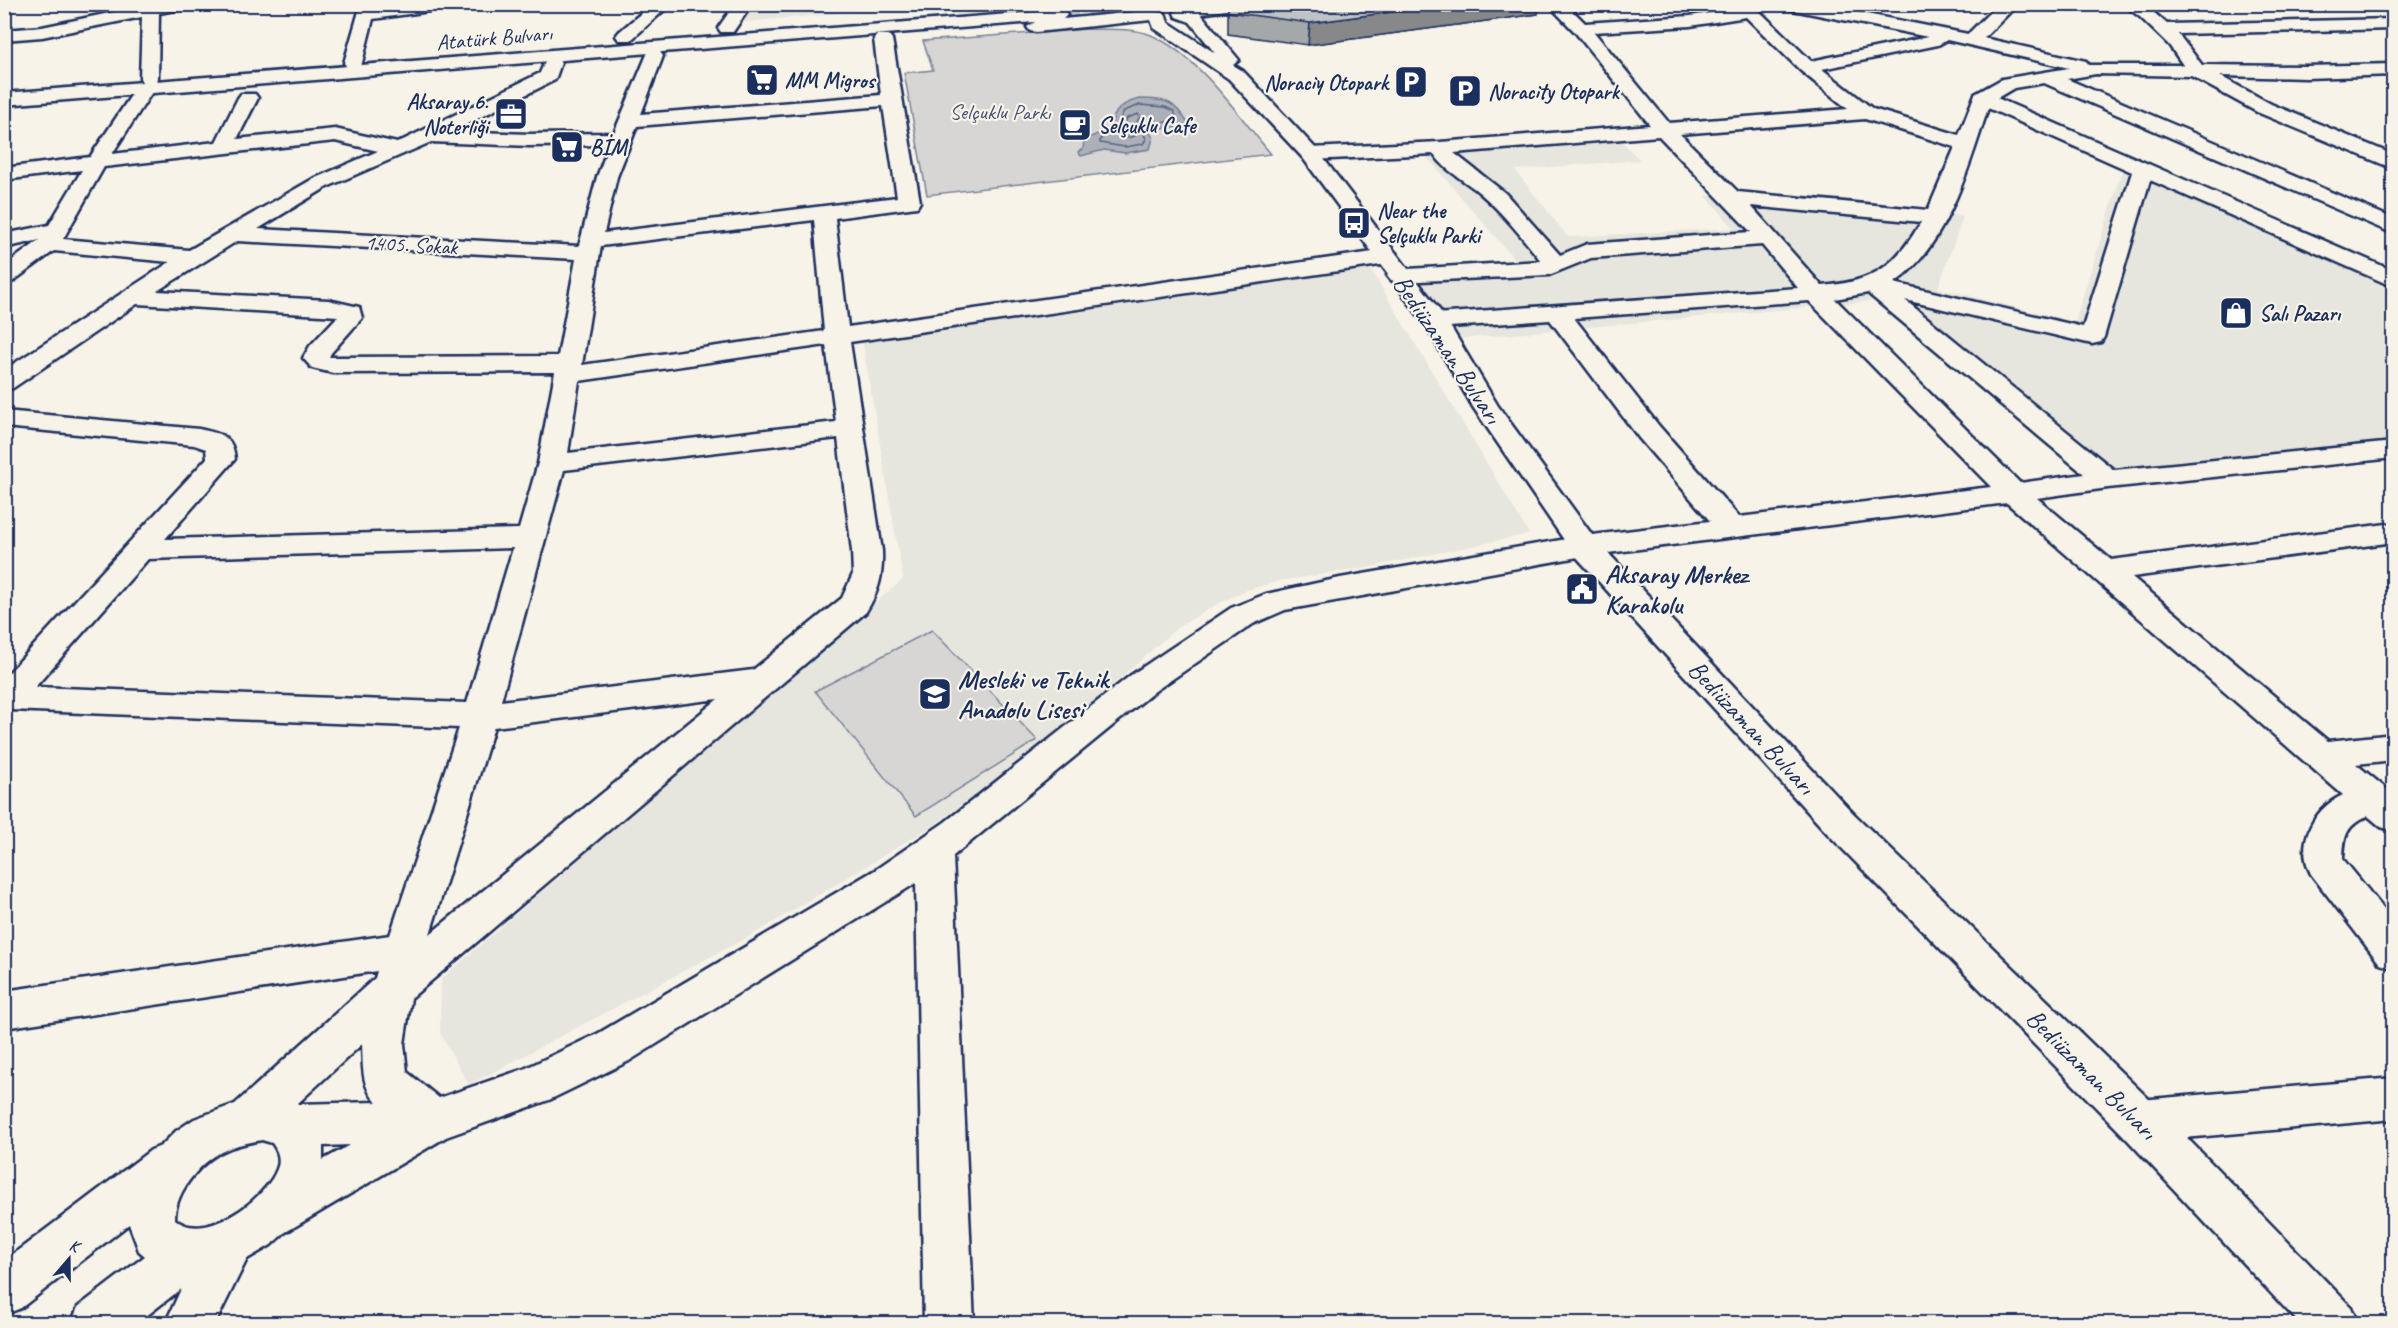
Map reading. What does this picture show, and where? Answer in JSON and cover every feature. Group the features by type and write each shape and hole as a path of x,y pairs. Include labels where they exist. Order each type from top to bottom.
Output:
{"street":[{"path":"6,36 181,4"},
{"path":"625,36 663,4"},
{"path":"727,28 744,4"},
{"path":"377,66 521,43 1038,4"},
{"path":"1121,4 1129,12 1153,17 1236,75"},
{"path":"1063,16 1153,17 1233,4"},
{"path":"1556,4 1581,28 1665,131 1732,198 1816,294 2013,494 2382,807"},
{"path":"1788,4 1814,7 1963,38 2096,69"},
{"path":"1807,67 1963,38 2003,9 2015,4"},
{"path":"2131,4 2146,13 2175,41 2198,72 2264,108 2394,163"},
{"path":"353,63 365,15 433,5"},
{"path":"377,66 552,63 883,39 1063,16 1096,14 1088,6"},
{"path":"1581,28 1690,21 1746,8 1807,67 1866,113 1966,144"},
{"path":"4,277 52,237 147,84 151,10"},
{"path":"1187,10 1231,61 1236,75"},
{"name":"Atatürk Bulvarı","path":"4,89 147,84 1063,16"},
{"path":"2162,29 2394,24"},
{"path":"428,136 529,140 891,100 883,39"},
{"path":"434,1121 386,1082 383,1044 392,989 480,716 531,538 552,463 590,247 608,177 654,56"},
{"name":"Atatürk Bulvarı","path":"4,99 353,63 377,66"},
{"path":"4,382 193,257 232,234 320,183 399,150 548,76 552,63"},
{"path":"1435,321 1816,294 1849,291 1872,285 1892,273 1916,249 1934,217 1966,144 1982,98 2009,83 2096,69 2306,72 2394,69"},
{"name":"Bediüzaman Bulvarı","path":"1236,75 1310,153 1435,321 1485,407 1584,546 1840,823 2140,1121 2334,1323"},
{"path":"2044,76 2394,227"},
{"path":"223,147 248,98"},
{"path":"1982,98 2394,280"},
{"name":"1405. Sokak","path":"232,234 590,247 909,202 891,100"},
{"path":"1310,153 1440,148 1866,113"},
{"path":"4,174 335,135 399,150"},
{"path":"1440,148 1446,159 1487,187 1524,223 1556,265"},
{"path":"1872,285 2092,337 2143,169"},
{"path":"1732,198 1934,217"},
{"path":"267,1124 392,989 855,604 868,574 824,214"},
{"path":"4,241 52,237 193,257"},
{"path":"132,297 327,308 350,312 350,318 319,351 316,358 321,363 333,365 568,369 1393,266 1549,268 1587,251 1768,238"},
{"path":"1872,285 2108,479"},
{"path":"1557,312 1649,432 1732,528"},
{"path":"4,419 199,437 220,445 221,459 5,699"},
{"path":"552,463 850,428"},
{"path":"95,1323 210,1247 245,1236 272,1215 434,1121 534,1086 614,1047 889,881 958,832 1143,683 1242,615 1277,601 1584,546 2013,494 2108,479 2394,450"},
{"path":"2105,571 2394,532"},
{"path":"138,550 531,538"},
{"path":"5,699 480,716 763,681"},
{"path":"2319,754 2394,747"},
{"path":"2382,807 2343,812 2325,833 2324,863 2394,952"},
{"path":"934,849 949,1323"},
{"path":"4,1010 404,950"},
{"path":"2140,1121 2394,1098"},
{"path":"4,1291 185,1153 220,1129 267,1124 434,1121"},
{"path":"267,1124 299,1139 302,1160 294,1185 272,1215"},
{"path":"185,1153 154,1195 150,1224 158,1240 168,1247 210,1247"},
{"path":"189,1323 210,1247"}],"shaded area":[{"path":"754,4 933,5 743,22"},
{"name":"Salı Pazarı","path":"1622,142 1640,160 1515,170 1568,237 1734,228 1706,196 1727,192 1937,211 1963,217 1938,288 2075,322 2125,161 2393,272 2393,459 2112,488 2108,479 1886,300 1447,340 1399,275 1523,269 1425,155"},
{"name":"Mesleki ve Teknik Anadolu Lisesi","path":"1367,263 1529,534 1366,568 1279,581 1247,590 1219,603 1178,627 1049,741 934,825 759,931 469,1085 440,1033 441,979 903,579 861,333"}],"green space":[{"name":"Selçuklu Parkı","path":"1087,29 1144,32 1169,45 1217,88 1271,154 927,195 904,73 933,70 923,41"},
{"path":"932,630 1037,740 916,816 815,691"}],"water":[{"path":"1139,99 1169,103 1179,111 1189,125 1148,129 1153,138 1150,149 1125,153 1104,150 1081,156 1078,152 1083,149 1084,140 1109,129 1119,109"}],"building":[{"path":"1247,4 1450,4 1310,23 1228,12 1228,8"}],"tunnel":[{"path":"1059,15 1170,4"}],"place":[{"name":"MM Migros","path":"762,80"},
{"name":"Noraciy Otopark","path":"1411,82"},
{"name":"Noracity Otopark","path":"1465,91"},
{"name":"Aksaray 6. Noterliği","path":"511,114"},
{"name":"Selçuklu Cafe","path":"1075,125"},
{"name":"BİM","path":"567,147"},
{"name":"Near the Selçuklu Parki","path":"1354,223"},
{"name":"Salı Pazarı","path":"2236,313"},
{"name":"Aksaray Merkez Karakolu","path":"1582,589"},
{"name":"Mesleki ve Teknik Anadolu Lisesi","path":"935,694"}]}
